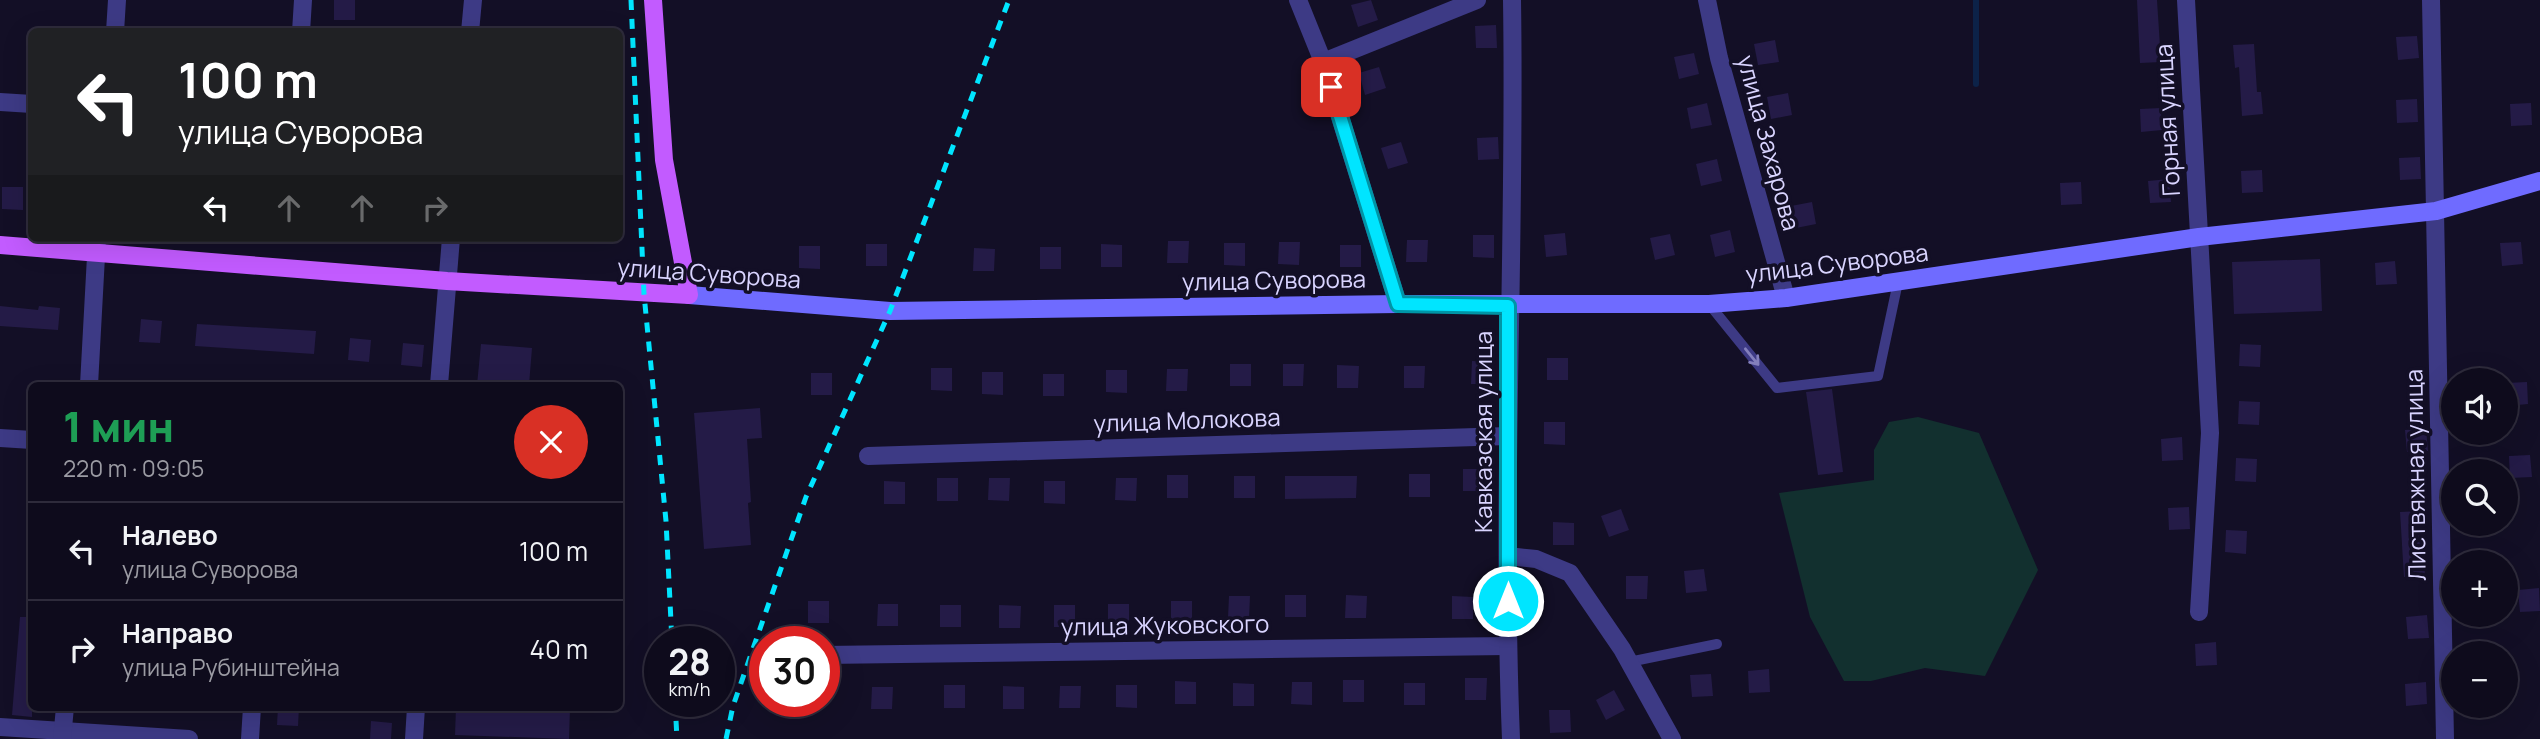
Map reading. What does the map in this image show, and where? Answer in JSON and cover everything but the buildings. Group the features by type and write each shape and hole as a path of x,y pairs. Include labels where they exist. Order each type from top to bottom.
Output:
{"main road":[{"path":"653,0 664,160 690,295"},
{"name":"улица Суворова","path":"0,245 97,246 447,281 690,295"}],"street":[{"path":"115,28 117,0"},
{"path":"301,28 303,0"},
{"path":"470,28 473,0"},
{"path":"1298,0 1322,62 1398,304"},
{"path":"1322,62 1477,0"},
{"name":"Кавказская улица","path":"1511,739 1507,646 1507,436 1508,306 1514,153 1512,0"},
{"name":"улица Захарова","path":"1707,0 1719,58 1786,298"},
{"name":"Горная улица","path":"2186,0 2210,433 2199,612"},
{"name":"Листвяжная улица","path":"2431,0 2445,739"},
{"path":"0,102 28,104"},
{"name":"улица Суворова","path":"690,295 890,311 1398,304 1709,304 1786,298 2199,237 2436,211 2540,181"},
{"path":"439,382 451,242"},
{"path":"89,382 97,246"},
{"name":"улица Молокова","path":"868,456 1507,436"},
{"path":"0,438 28,440"},
{"path":"1508,556 1536,559 1570,573 1629,662 1672,739"},
{"name":"улица Жуковского","path":"840,655 1507,646"},
{"path":"62,735 65,711"},
{"path":"250,739 252,711"},
{"path":"414,739 416,711"},
{"path":"0,727 62,735 189,739"}],"lane":[{"path":"1709,304 1777,388 1878,376 1898,282"},
{"path":"1629,662 1717,644"}],"green space":[{"path":"1918,417 1979,433 2038,570 1985,676 1925,668 1871,681 1844,681 1810,617 1779,493 1874,480 1874,450 1889,422"}],"waterway":[{"path":"1976,0 1976,84"}],"railway":[{"path":"631,0 644,294 666,521 671,626"},
{"path":"726,739 733,706 806,497 890,311 1009,0"},
{"path":"676,717 677,739"}],"route":[{"path":"1331,87 1398,304 1508,306 1508,601"}]}
